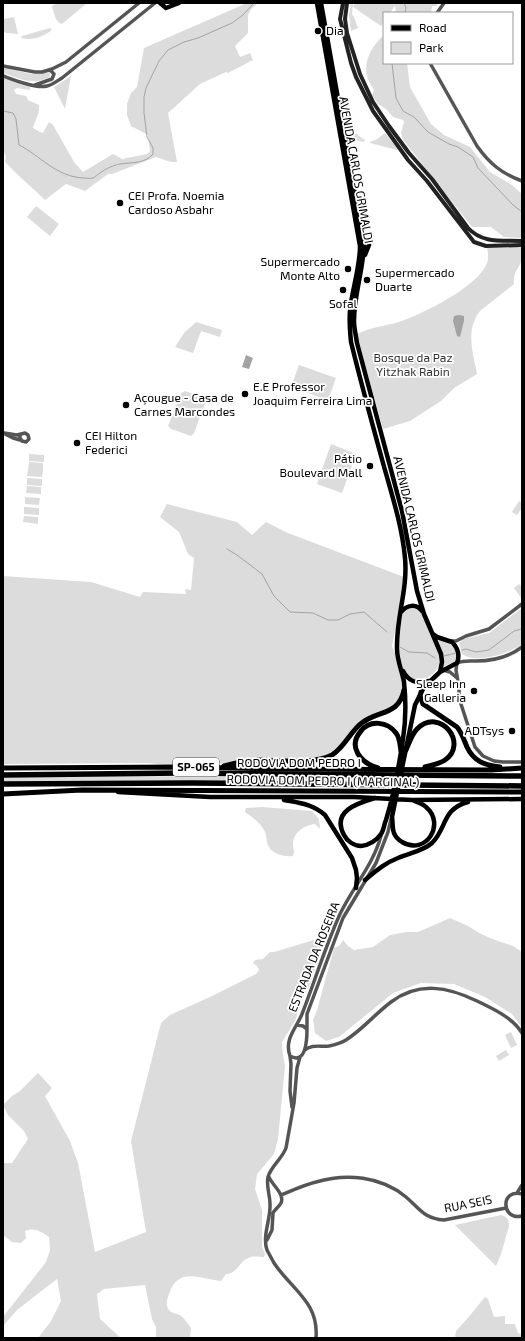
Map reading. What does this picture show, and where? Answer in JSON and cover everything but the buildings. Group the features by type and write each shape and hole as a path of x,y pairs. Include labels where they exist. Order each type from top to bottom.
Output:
{"highway":[{"path":"184,767 214,767 248,761 313,761 325,759 342,746 357,727 364,721 386,713 394,707 400,700 404,690"},
{"path":"421,692 420,696 423,704 457,727 468,749 478,761 488,765 509,768"},
{"path":"404,751 414,733 424,724 432,722 447,726 454,740 454,747 451,754 438,764 418,769"},
{"path":"386,769 373,766 361,759 357,751 356,742 360,731 368,725 376,723 384,724 397,733 404,751"},
{"name":"RODOVIA DOM PEDRO I (MARGINAL)","path":"3,768 184,767 386,769 409,772 418,769 491,770 522,768"},
{"name":"RODOVIA DOM PEDRO I","path":"3,775 181,773 387,775 409,772 522,776"},
{"name":"RODOVIA DOM PEDRO I","path":"3,786 35,784 192,783 522,786"},
{"name":"RODOVIA DOM PEDRO I (MARGINAL)","path":"3,794 82,790 522,792"}],"main road":[{"path":"160,3 166,8 179,3"},
{"name":"AVENIDA CARLOS GRIMALDI","path":"317,3 360,246 359,263 350,311 349,324 351,342 401,527 405,559 406,586 397,635 397,653 404,690 406,718 404,751 392,817"},
{"name":"AVENIDA CARLOS GRIMALDI","path":"321,3 363,237 364,258 355,306 355,332 406,527 414,577 424,614 441,654 441,671"},
{"path":"343,3 340,20 356,77 373,111 384,128 471,239 477,244 486,246 522,245"},
{"path":"347,3 345,19 346,27 356,65 373,102 389,126 409,153 432,179 468,228 475,234 494,241 522,241"},
{"path":"477,244 478,240 484,238"},
{"path":"364,258 369,245"},
{"path":"384,464 393,476"},
{"path":"391,490 394,493 397,492"},
{"path":"401,613 406,608 414,606 419,607 424,614"},
{"path":"433,634 437,638 450,641 455,645 458,651 459,660 457,663"},
{"name":"AVENIDA CARLOS GRIMALDI","path":"382,833 415,705 421,692 430,680 441,671 457,663"},
{"path":"400,666 404,674 413,681 423,682 430,680"},
{"path":"82,790 210,797 354,797 403,800 522,799"},
{"path":"270,798 307,804 315,807 325,815 352,858 356,874 356,888"},
{"path":"375,798 350,807 341,821 342,830 348,841 358,846 366,846 372,843 382,833"},
{"path":"392,817 394,833 399,840 407,845 416,846 424,843 430,837 434,829 432,812 426,806 412,800"},
{"path":"365,880 384,864 399,857 426,848 438,835 448,814 463,803 474,800"}],"street":[{"path":"3,66 35,72 50,70 66,62 140,3"},
{"path":"3,76 34,86 46,86 62,78 155,3"},
{"path":"439,12 444,3"},
{"path":"431,64 477,146 485,157 499,170 522,181"},
{"path":"34,86 52,79 54,74 50,70"},
{"path":"3,432 13,435 25,433 29,438 26,442 22,442 7,436 3,432"},
{"path":"20,435 20,440"},
{"path":"450,641 490,629 522,604"},
{"path":"522,647 505,657 483,661 464,660 457,663 456,670 460,702 474,747 483,756 494,761 522,762"},
{"path":"441,671 450,672 457,679"},
{"name":"ESTRADA DA ROSEIRA","path":"268,1176 284,1152 295,1094 297,1068 307,1039 307,1014 343,918 379,856 392,817"},
{"name":"ESTRADA DA ROSEIRA","path":"291,1116 291,1064 288,1048 289,1040 292,1031 297,1025 301,1016 341,913 372,858 382,833"},
{"path":"304,1050 309,1047 328,1046 341,1042 350,1037 391,1002 401,996 417,990 428,988 452,990 476,1000 503,1015 522,1033"},
{"name":"ESTRADA DA ROSEIRA","path":"297,1025 303,1026 307,1029"},
{"path":"307,1039 316,1046"},
{"path":"290,1056 296,1059 300,1057"},
{"path":"266,1243 272,1230 272,1216 281,1203 281,1195 268,1176"},
{"path":"268,1176 270,1208 266,1243 269,1254 278,1268 304,1298 312,1310 316,1326 316,1338"},
{"name":"RUA SEIS","path":"281,1195 302,1186 323,1180 355,1177 387,1185 405,1196 423,1214 437,1219 444,1220 506,1208"},
{"path":"517,1193 522,1185"},
{"path":"269,1194 272,1190 278,1190"},
{"path":"522,1194 512,1194 506,1203 508,1212 513,1216 522,1216"},
{"path":"270,1208 276,1209"},
{"path":"268,1224 272,1230"}],"green space":[{"path":"58,3 87,3 62,24 56,19 52,7"},
{"path":"247,3 258,3 251,9 248,15 248,33 235,46 240,57 250,53 253,60 228,73 226,72 200,84 168,113 177,162 171,162 156,157 112,174 108,174 85,191 66,184 45,200 5,162 6,157 3,149 3,78 30,87 30,90 17,88 14,90 16,94 26,96 28,100 39,105 38,114 33,128 43,133 49,122 53,125 74,162 83,172 113,154 122,159 147,154 150,151 148,135 131,126 127,115 127,104 131,93 137,87 144,48"},
{"path":"351,3 353,3 352,14 358,28 351,31 349,15"},
{"path":"355,3 392,3 395,5 394,3 438,3 436,6 432,6 431,12 396,12 395,6 391,12 383,12 383,23 381,26 353,7"},
{"path":"14,17 18,34 6,33 3,31 4,19"},
{"path":"50,28 52,30 37,38 21,38 22,36"},
{"path":"383,36 383,64 407,64 410,87 431,124 444,135 470,147 490,172 512,185 522,194 522,238 504,237 491,227 472,227 403,140 401,133 404,122 403,120 393,117 386,109 377,103 372,95 374,90 369,82 366,64 376,43"},
{"path":"3,68 32,74 48,72 50,73 50,77 38,81 26,81 3,73"},
{"path":"71,76 65,109 54,87"},
{"path":"346,123 352,131 365,140 364,142 355,140 352,143 350,142"},
{"path":"385,133 397,147 397,150 370,143"},
{"path":"36,206 59,224 50,236 27,217"},
{"name":"Bosque da Paz Yitzhak Rabin","path":"487,248 522,248 522,257 515,275 514,284 480,311 475,318 471,334 471,342 477,374 454,388 441,401 410,421 383,429 357,334 399,322 421,313 461,290 482,272 488,261"},
{"path":"196,322 222,330 220,337 201,331 193,353 175,347 184,333"},
{"path":"299,365 336,378 328,400 291,387"},
{"path":"185,391 205,398 206,401 194,433 191,436 171,429 168,426 181,393"},
{"path":"331,444 356,454 342,493 317,484"},
{"path":"29,454 44,455 44,462 29,461"},
{"path":"29,462 43,463 43,470 28,469"},
{"path":"28,469 43,470 42,477 27,476"},
{"path":"27,478 42,479 42,486 27,485"},
{"path":"27,486 41,487 41,494 26,493"},
{"path":"25,497 40,498 39,505 25,504"},
{"path":"519,501 522,503 522,508 517,515 512,512"},
{"path":"167,504 237,522 252,535 266,522 288,533 404,577 402,598 392,646 400,666 403,694 396,704 364,721 330,753 313,761 248,761 184,767 147,763 3,764 3,576 91,582 140,597 143,592 186,594 185,589 191,590 194,558 188,554 179,532 160,517"},
{"path":"24,507 39,508 39,515 24,514"},
{"path":"24,516 38,517 38,524 23,522"},
{"path":"519,584 522,587 522,599 514,588"},
{"path":"411,608 417,608 421,612 440,655 437,670 427,678 423,679 415,679 409,676 401,665 399,649 400,627 403,612"},
{"path":"522,608 522,644 501,654 484,658 468,657 462,654 459,643 463,639 489,633"},
{"path":"435,638 447,642 454,647 457,655 454,662 443,667"},
{"path":"3,777 391,778 390,783 3,782"},
{"path":"262,807 312,811 319,819 320,829 315,824 307,826 297,833 293,844 293,856 275,853 267,843 266,834 262,827 256,820 245,812 246,808"},
{"path":"450,918 481,934 513,946 522,952 522,1028 512,1014 485,997 454,984 421,983 393,993 339,1037 326,1041 315,1033 313,1020 334,948 340,945 343,940 354,950 373,947 390,935 406,932 418,932"},
{"path":"324,937 322,947 316,950 320,954 309,987 305,992 295,1021 282,1042 285,1066 278,1139 274,1154 257,1174 255,1189 262,1210 262,1247 265,1254 264,1257 252,1257 247,1259 233,1272 226,1274 221,1281 190,1276 178,1280 173,1285 168,1298 167,1307 169,1311 178,1314 188,1323 191,1328 190,1338 156,1338 156,1327 152,1319 145,1285 104,1289 97,1294 100,1319 121,1338 38,1338 51,1321 61,1301 57,1279 17,1310 3,1326 3,1317 46,1262 50,1250 49,1237 37,1230 31,1229 25,1231 26,1238 21,1243 12,1242 3,1235 3,1163 12,1163 28,1139 24,1131 8,1115 3,1105 38,1073 52,1088 45,1096 70,1141 78,1163 95,1252 146,1232 131,1141 161,1023 170,1015 256,974 259,970 253,963 255,960 263,959 270,952"},
{"path":"511,1032 517,1045 511,1048 505,1035"},
{"path":"506,1050 509,1055 499,1061 496,1056"},
{"path":"501,1215 507,1219 509,1226 496,1266 455,1225"},
{"path":"485,1297 488,1299 494,1317 505,1316 505,1324 515,1324 518,1333 522,1335 522,1338 455,1338 456,1331"}],"shaded area":[{"path":"454,316 464,316 460,337 457,336 453,321"},
{"path":"246,355 253,358 249,369 242,367"}],"waterway":[{"path":"3,111 13,113 16,119 19,145 65,174 74,177 94,178 104,170 115,165 146,160 153,154 153,148 147,137 144,97 146,88 159,61 168,50 232,23 243,15 254,3"},
{"path":"404,3 406,8 405,12"},
{"path":"392,64 396,98 403,111 414,117 428,132 449,144 458,147 473,157 478,168 513,205 522,212"},
{"path":"227,549 262,574 274,596 290,612 313,613 328,620 338,620 350,614 364,612 387,632"},
{"path":"462,650 466,649 476,652 489,650 514,631 522,629"},
{"path":"400,647 409,652 427,653 435,658"},
{"path":"444,656 456,653"}],"place":[{"name":"Dia","path":"318,31"},
{"name":"CEI Profa. Noemia Cardoso Asbahr","path":"120,203"},
{"name":"Supermercado Monte Alto","path":"348,269"},
{"name":"Supermercado Duarte","path":"367,280"},
{"name":"Sofal","path":"343,290"},
{"name":"E.E Professor Joaquim Ferreira Lima","path":"245,394"},
{"name":"Açougue - Casa de Carnes Marcondes","path":"126,405"},
{"name":"CEI Hilton Federici","path":"77,443"},
{"name":"Pátio Boulevard Mall","path":"370,466"},
{"name":"Sleep Inn Galleria","path":"474,691"},
{"name":"ADTsys","path":"512,731"}]}
